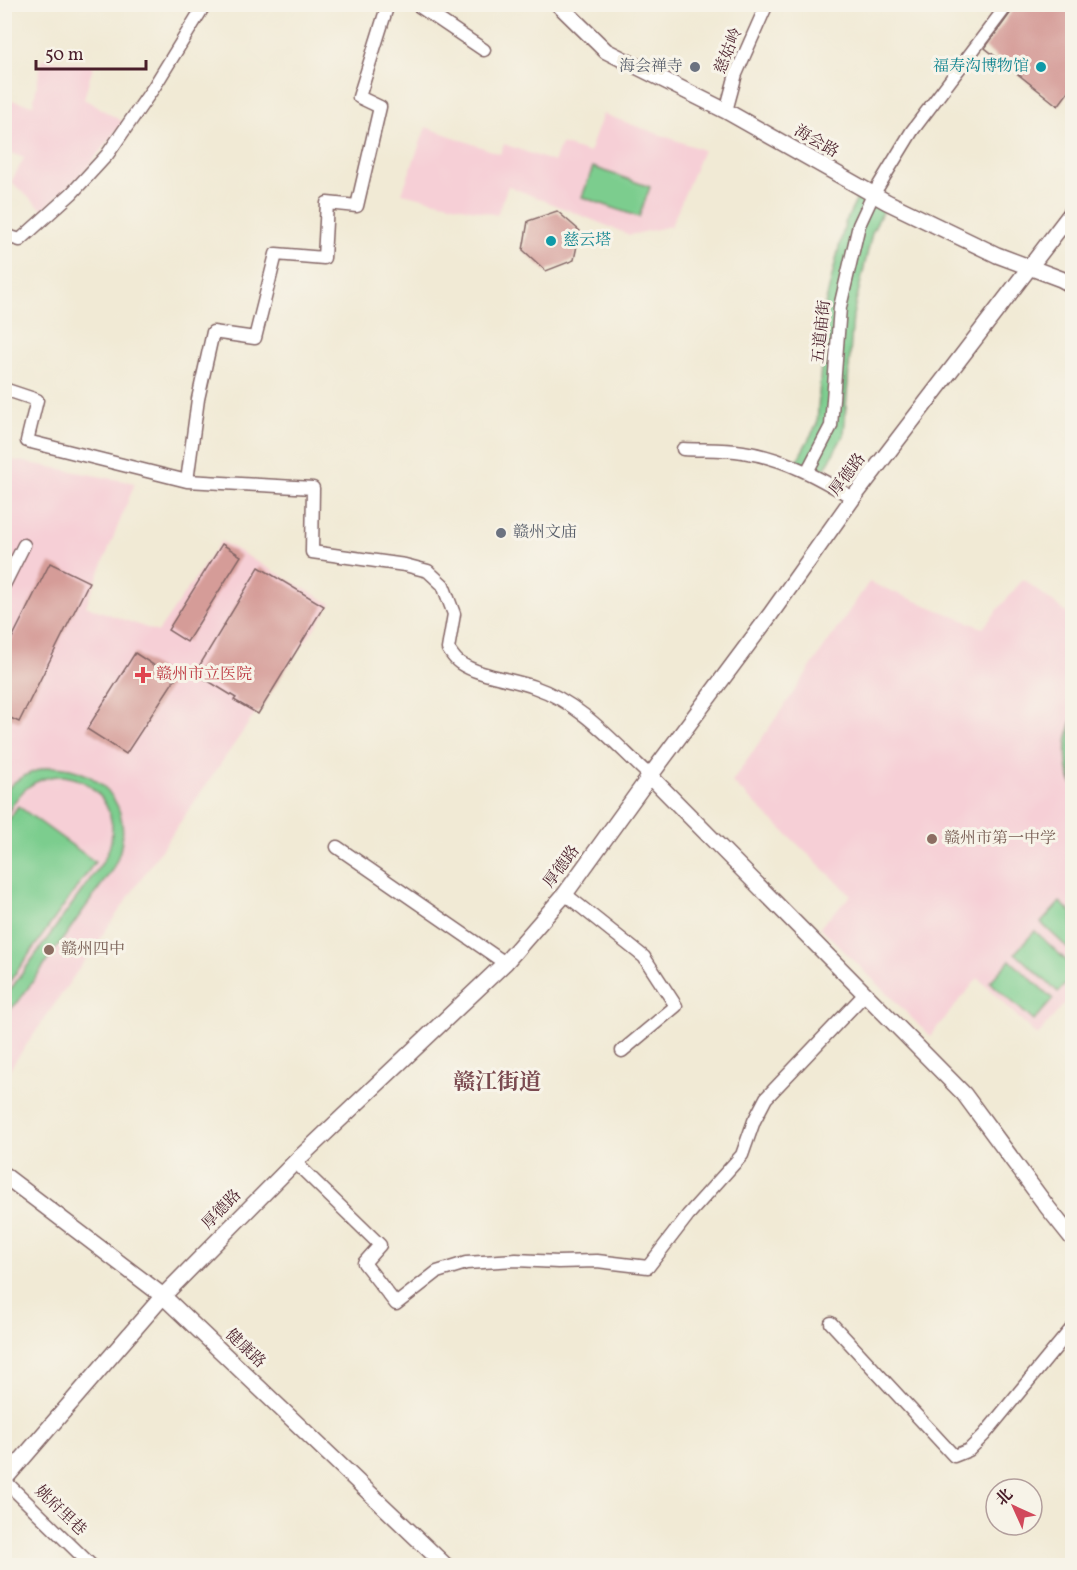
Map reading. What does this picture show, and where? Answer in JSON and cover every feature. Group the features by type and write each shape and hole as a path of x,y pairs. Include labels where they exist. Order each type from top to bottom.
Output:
{"street":[{"path":"4,235 20,240 72,193 106,155 154,87 205,4"},
{"path":"187,481 198,399 213,332 255,338 276,254 324,258 327,203 357,206 380,107 359,97 388,4"},
{"path":"416,4 484,50"},
{"name":"海会路","path":"558,4 606,51 726,111 873,195 997,255 1072,285"},
{"name":"慈姑岭","path":"726,111 736,74 767,4"},
{"name":"五道庙街","path":"807,472 831,426 840,307 859,225 873,195 912,131 1008,4"},
{"name":"厚德路","path":"4,1480 163,1296 295,1162 505,963 565,894 771,615 853,498 1072,212"},
{"path":"4,389 37,400 27,441 187,481 313,488 312,552 405,565 428,571 443,585 450,600 454,614 448,649 458,662 473,669 536,687 560,698 579,711 650,776 964,1094 1048,1209 1072,1238"},
{"path":"683,449 742,452 773,458 807,472 853,498"},
{"path":"4,585 24,545"},
{"path":"337,847 505,963"},
{"path":"565,894 644,957 676,1006 622,1051"},
{"path":"295,1162 380,1245 364,1263 396,1304 437,1272 466,1263 516,1260 597,1261 648,1267 688,1215 742,1155 754,1121 766,1098 864,995"},
{"name":"健康路","path":"4,1175 163,1296 446,1566"},
{"path":"831,1323 954,1456 969,1450 984,1435 1072,1328"},
{"name":"姚府里巷","path":"4,1480 92,1566"}],"shaded area":[{"path":"42,59 93,66 84,99 123,122 87,168 43,210 11,182 24,158 5,151 5,99 33,105"},
{"path":"603,114 703,150 671,226 630,235 508,186 497,215 402,193 426,127 500,154 504,144 554,162 561,144 589,153"},
{"name":"赣州市立医院","path":"13,460 135,483 86,606 158,632 221,541 331,604 5,1076 4,482"},
{"name":"赣州市第一中学","path":"1023,579 1072,617 1072,995 1037,1036 978,978 930,1036 820,927 851,895 732,782 869,582 983,628"}],"green space":[{"path":"593,167 650,187 639,217 582,197"},
{"path":"862,189 887,202 872,233 853,315 844,434 820,478 794,466 817,424 825,305 845,223"},
{"path":"1072,720 1072,785 1066,752"},
{"path":"49,767 70,769 88,775 103,785 120,814 123,832 120,851 112,870 18,1002 5,1014 5,997 102,863 111,843 112,824 106,806 96,792 82,781 65,776 47,778 28,787 5,816 4,796 11,785 30,773"},
{"path":"18,806 95,862 5,988 5,825"},
{"path":"1060,902 1072,913 1072,952 1041,923"},
{"path":"1035,931 1072,966 1072,977 1058,992 1015,953"},
{"path":"1010,960 1053,999 1034,1021 990,982"}],"building":[{"name":"福寿沟博物馆","path":"1017,4 1072,4 1072,87 1058,106 985,48"},
{"name":"慈云塔","path":"557,211 580,231 574,260 546,271 523,250 528,221"},
{"path":"222,544 241,556 187,642 168,630"},
{"path":"50,563 89,582 19,722 4,715 4,654"},
{"path":"259,567 324,606 258,714 195,673"},
{"path":"135,653 175,679 126,754 87,729"}],"place":[{"name":"海会禅寺","path":"695,67"},
{"name":"福寿沟博物馆","path":"1041,67"},
{"name":"慈云塔","path":"551,241"},
{"name":"赣州文庙","path":"501,533"},
{"name":"赣州市立医院","path":"143,675"},
{"name":"赣州市第一中学","path":"932,839"},
{"name":"赣州四中","path":"49,950"}],"district":[{"name":"赣江街道","path":"497,1083"}]}
